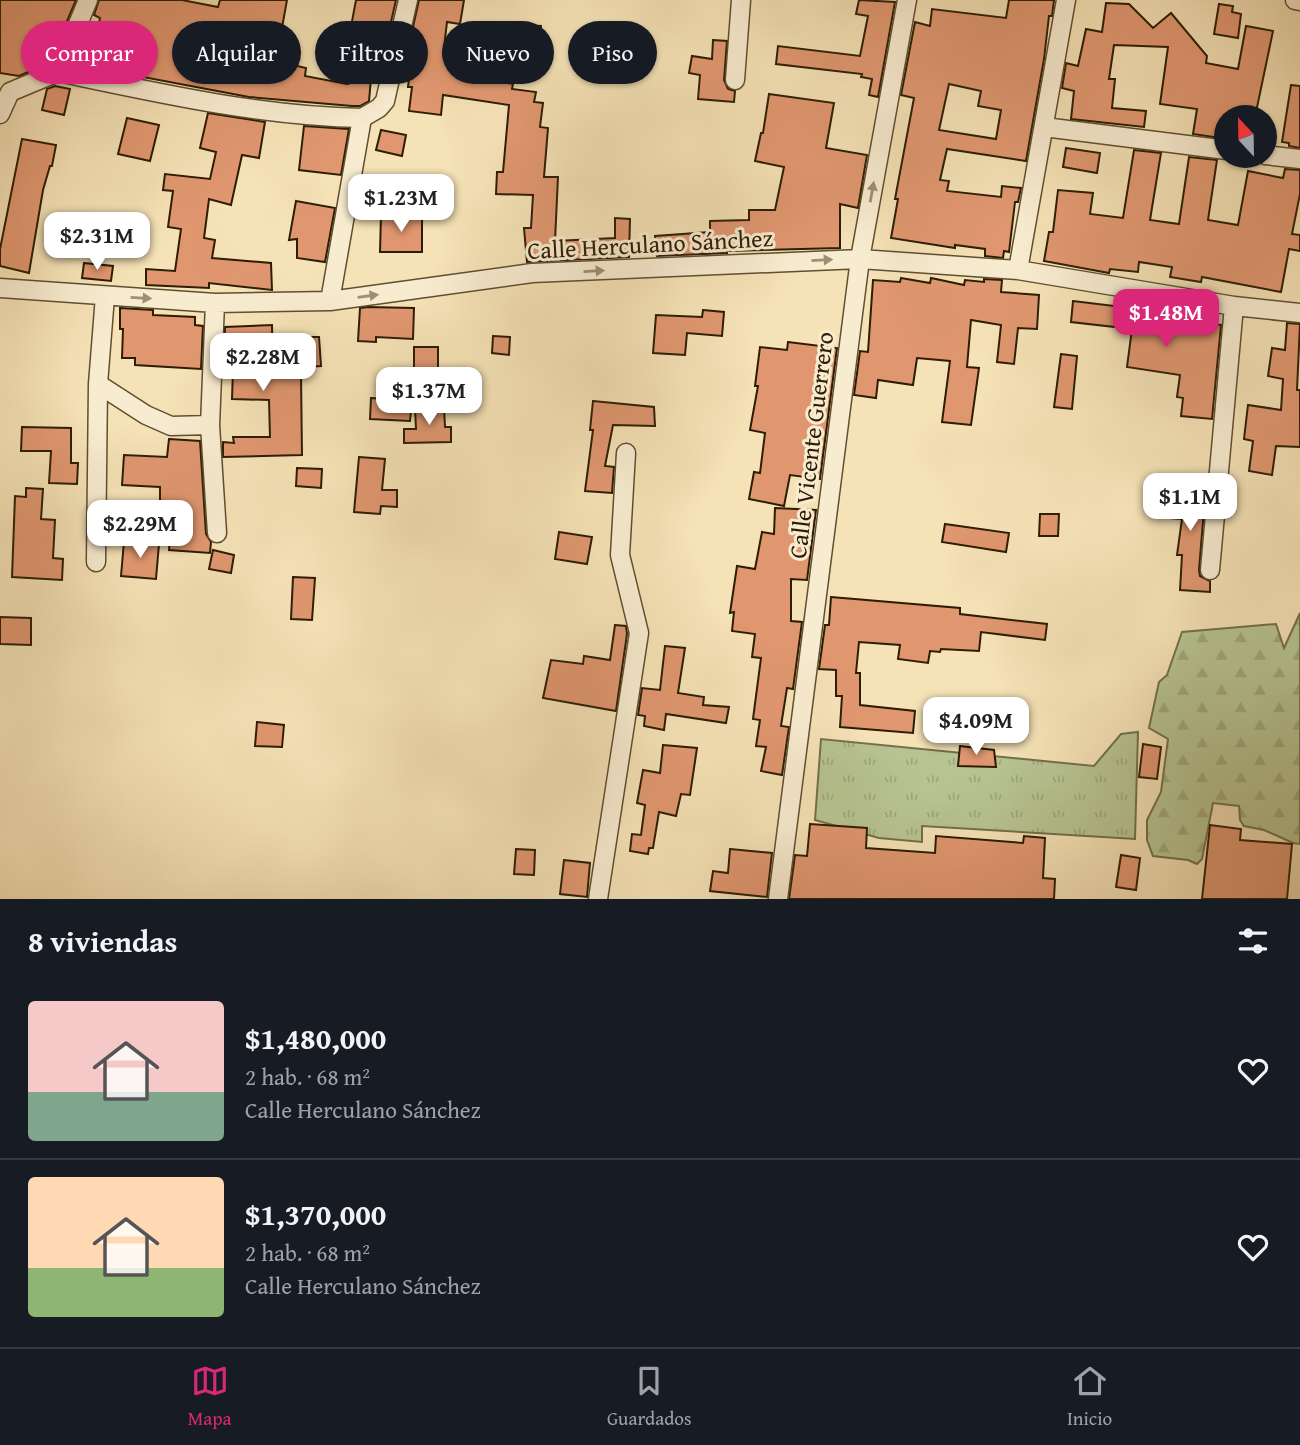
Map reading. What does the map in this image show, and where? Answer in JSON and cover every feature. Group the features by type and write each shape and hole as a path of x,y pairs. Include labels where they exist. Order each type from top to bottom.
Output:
{"street":[{"path":"79,21 88,0"},
{"path":"116,84 218,105 323,117 362,118 385,101 408,0"},
{"path":"735,80 741,0"},
{"name":"Calle Vicente Guerrero","path":"778,899 860,259 906,0"},
{"path":"1018,270 1066,0"},
{"path":"0,114 10,92 29,84"},
{"path":"330,301 362,118"},
{"path":"1044,127 1214,148"},
{"path":"1278,156 1300,159"},
{"name":"Calle Herculano Sánchez","path":"0,288 215,303 330,301 532,273 860,259 1018,270 1234,306 1300,313"},
{"path":"96,562 98,384 105,296"},
{"path":"215,303 210,425 218,533"},
{"path":"1210,569 1234,306"},
{"path":"98,384 146,415 171,426 210,425"},
{"path":"598,899 639,633 620,555 626,453"}],"green space":[{"path":"1300,613 1300,844 1264,830 1244,826 1240,820 1239,806 1213,803 1202,859 1197,864 1188,860 1153,856 1147,840 1147,820 1161,792 1168,739 1149,728 1159,682 1167,675 1182,632 1276,624 1284,648"},
{"path":"1138,732 1135,839 922,826 922,842 879,838 815,820 821,739 1094,766 1121,734"}],"building":[{"path":"0,0 76,0 67,21 21,21 21,75 0,73"},
{"path":"99,0 182,0 218,7 220,0 287,0 283,21 172,21 172,82 158,80 158,21 99,21 100,18 94,15"},
{"path":"356,0 396,0 391,21 352,21"},
{"path":"419,0 464,0 460,21 442,21 442,84 513,84 512,89 536,92 534,102 543,103 540,127 548,128 544,177 558,177 555,241 615,238 615,218 630,219 629,257 527,262 524,228 531,228 533,195 496,194 497,172 503,172 509,105 443,95 441,115 409,111 412,87 408,87 408,84 428,84 428,21 414,21"},
{"path":"859,0 895,2 878,97 869,95 872,79 861,77 862,74 776,64 778,46 860,56 868,16 856,14"},
{"path":"1009,0 1054,0 1052,16 1049,16 1026,161 947,149 940,180 949,181 947,191 1001,197 1002,186 1021,188 1018,202 1015,202 1009,252 1004,251 1003,258 985,256 985,249 955,245 955,248 891,238 898,199 895,199 914,98 901,95 915,22 930,26 932,9 1006,18","holes":["949,84 981,91 978,106 1001,110 996,139 939,130"]},
{"path":"1106,3 1129,4 1153,28 1171,13 1207,56 1206,63 1238,69 1246,26 1273,31 1258,105 1214,105 1214,137 1193,134 1197,109 1160,104 1168,47 1114,45 1109,79 1115,79 1112,108 1146,111 1144,127 1071,119 1074,91 1062,88 1066,63 1078,66 1086,29 1102,32"},
{"path":"1219,4 1233,6 1232,12 1241,14 1238,38 1214,34"},
{"path":"713,40 727,41 724,80 728,89 735,91 734,102 698,99 700,75 689,73 692,56 712,59"},
{"path":"301,67 306,68 305,76 315,78 315,84 370,84 369,101 360,106 249,97 180,84 301,84"},
{"path":"1291,85 1300,86 1300,148 1282,142"},
{"path":"55,86 70,89 64,115 42,110 47,89"},
{"path":"769,94 834,103 826,148 867,155 858,208 840,204 840,248 657,256 655,236 710,232 710,221 749,220 749,210 775,210 784,167 755,161 763,133"},
{"path":"208,113 265,122 259,158 242,155 231,205 209,199 204,238 215,240 212,258 271,263 272,290 209,283 209,288 146,285 146,269 175,271 181,229 168,227 173,191 163,190 165,174 210,179 216,152 200,148"},
{"path":"127,118 159,125 150,161 118,154"},
{"path":"304,126 349,129 341,175 299,170"},
{"path":"381,130 406,135 402,156 376,150"},
{"path":"22,139 56,145 43,190 29,273 0,266 0,249"},
{"path":"1066,148 1100,153 1097,173 1063,167"},
{"path":"1134,150 1161,153 1150,220 1179,224 1189,157 1214,160 1216,168 1208,220 1238,225 1248,171 1283,178 1285,169 1300,170 1300,194 1292,234 1300,235 1300,251 1289,249 1281,292 1202,277 1201,282 1170,277 1172,267 1139,262 1138,272 1110,269 1109,273 1044,261 1049,232 1053,232 1058,190 1093,193 1090,214 1123,218"},
{"path":"296,201 335,208 325,262 297,258 297,239 289,240"},
{"path":"381,215 422,215 422,252 380,252"},
{"path":"84,263 113,266 111,281 82,278"},
{"path":"901,278 930,283 931,278 964,285 965,280 1002,280 1001,292 1039,295 1037,329 1018,328 1014,364 997,362 1001,325 971,320 967,367 979,368 971,425 942,422 950,361 917,358 913,385 878,380 876,398 854,395 860,351 868,352 873,280 900,282"},
{"path":"1073,301 1189,315 1188,321 1221,325 1212,419 1181,416 1183,398 1177,397 1180,375 1127,367 1132,329 1071,322"},
{"path":"120,308 153,310 153,315 195,317 195,325 203,326 201,369 135,365 135,358 122,358 123,329 120,329"},
{"path":"360,308 414,308 413,339 376,337 376,342 358,341"},
{"path":"703,310 724,312 722,336 687,333 685,355 653,353 656,315 702,317"},
{"path":"1287,323 1300,324 1297,390 1300,390 1300,447 1276,446 1272,475 1249,471 1253,441 1244,439 1248,405 1281,410 1283,379 1268,376 1272,348 1285,350"},
{"path":"272,325 273,376 301,375 302,455 223,457 223,442 234,443 233,437 270,437 269,400 232,399 233,370 224,369 225,327"},
{"path":"493,336 510,337 509,355 492,353"},
{"path":"303,337 319,337 321,366 303,367"},
{"path":"788,342 837,348 820,479 790,475 784,506 749,499 754,472 760,473 765,433 750,430 758,386 755,386 760,347 787,350"},
{"path":"414,347 438,347 438,375 414,375"},
{"path":"1061,354 1077,356 1072,409 1054,407"},
{"path":"371,398 412,401 410,421 370,419"},
{"path":"593,401 654,407 655,426 613,425 605,466 614,467 612,493 585,491 593,430 590,430"},
{"path":"444,407 445,427 451,427 451,442 404,443 404,429 416,429 415,408"},
{"path":"22,427 71,428 71,463 78,463 77,484 49,483 51,451 21,451"},
{"path":"169,439 200,441 206,534 211,542 210,553 169,550 173,503 160,502 160,487 122,485 124,455 167,457"},
{"path":"359,457 385,459 382,490 397,490 397,507 381,506 380,514 354,512"},
{"path":"297,468 322,469 321,488 296,486"},
{"path":"1175,481 1206,485 1199,570 1200,576 1210,581 1210,592 1180,590 1182,555 1177,555 1182,519 1170,518"},
{"path":"26,488 43,489 41,519 55,520 53,558 63,559 62,580 12,577 15,496 26,497"},
{"path":"775,508 816,510 807,580 791,579 791,621 802,622 793,689 787,688 781,726 789,727 782,775 761,771 766,747 756,746 760,720 753,719 761,658 752,657 755,634 732,631 734,612 730,613 737,566 755,569 762,532 774,534"},
{"path":"1040,514 1059,514 1058,536 1039,536"},
{"path":"945,524 1009,533 1006,552 942,542"},
{"path":"559,532 592,537 587,564 555,559"},
{"path":"124,541 159,544 156,579 121,576"},
{"path":"213,550 234,555 231,573 209,569"},
{"path":"293,577 315,578 312,620 291,619"},
{"path":"831,597 960,608 960,614 1047,624 1045,640 981,632 979,651 930,651 928,663 898,659 900,645 859,642 856,673 860,673 860,705 915,711 913,733 840,727 842,696 836,696 836,670 819,669 825,625 829,625"},
{"path":"0,617 31,618 31,645 0,644"},
{"path":"615,625 626,626 627,634 616,711 543,698 551,660 583,664 584,656 610,660"},
{"path":"665,646 685,648 678,693 704,697 703,705 729,707 726,723 666,714 664,730 644,726 645,716 638,715 642,688 660,690"},
{"path":"257,722 284,725 282,747 255,746"},
{"path":"1143,744 1161,747 1157,779 1139,777"},
{"path":"663,745 697,748 690,795 681,794 676,816 659,812 653,848 649,848 648,854 630,851 632,834 641,835 645,805 637,803 643,770 660,773"},
{"path":"960,746 994,750 996,767 958,766"},
{"path":"810,824 867,828 866,848 935,853 936,836 1023,843 1024,836 1045,838 1043,878 1055,879 1054,899 789,899 795,855 807,856"},
{"path":"1210,825 1241,829 1240,840 1292,844 1287,899 1202,899"},
{"path":"516,849 535,850 534,875 514,874"},
{"path":"730,849 772,853 767,897 710,891 713,871 728,873"},
{"path":"1121,855 1140,858 1136,890 1116,887"},
{"path":"564,860 590,863 587,897 560,894"}]}
